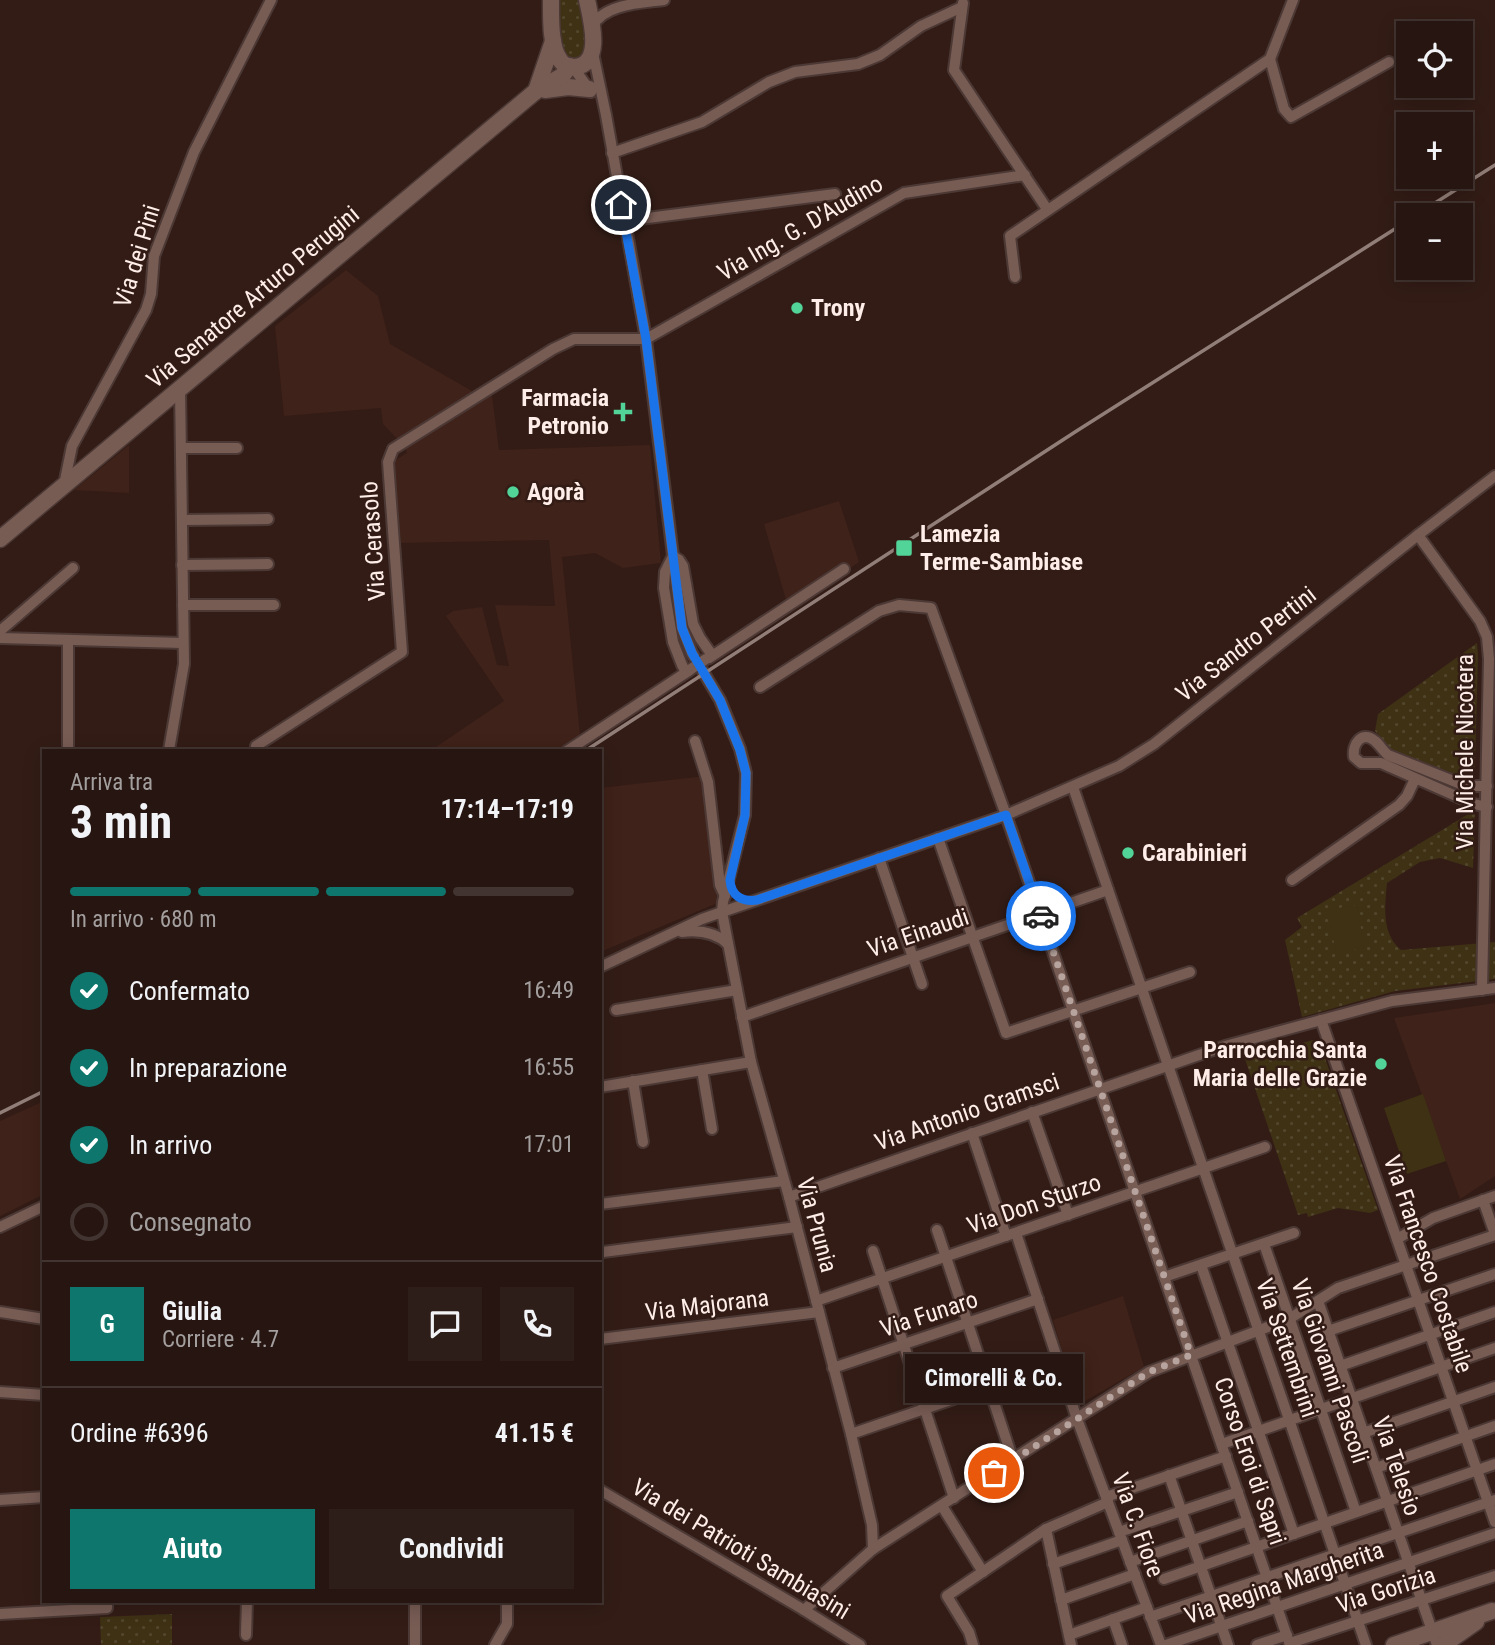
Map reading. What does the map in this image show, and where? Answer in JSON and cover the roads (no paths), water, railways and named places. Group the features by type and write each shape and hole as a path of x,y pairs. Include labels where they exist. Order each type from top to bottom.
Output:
{"street":[{"name":"Via dei Pini","path":"64,485 72,446 146,310 151,294 154,256 194,152 271,0"},
{"path":"551,0 554,41 560,61 565,66 572,67 606,115"},
{"path":"587,0 593,53 646,339 682,628 692,653 720,700 746,773 745,815 722,912"},
{"path":"616,0 641,2"},
{"path":"592,28 596,19 606,11 641,2 664,0"},
{"path":"1015,277 1010,236 1270,59 1293,0"},
{"path":"963,3 954,70 1047,209"},
{"path":"612,153 702,122 769,82 794,72 858,64 880,55 921,26 963,3"},
{"path":"554,41 536,91 568,87 589,89"},
{"name":"Via Senatore Arturo Perugini","path":"0,539 536,91 572,67 582,65 593,53"},
{"path":"1270,59 1284,109 1291,117 1389,62"},
{"name":"Via Ing. G. D'Audino","path":"646,339 904,193 1025,175"},
{"path":"624,221 835,194"},
{"name":"Via Cerasolo","path":"258,749 256,746 402,652 388,462 393,449 553,349 574,339 646,339"},
{"path":"169,749 184,664 180,388"},
{"path":"181,448 237,448"},
{"name":"Via Sandro Pertini","path":"602,963 702,919 1006,815 1119,766 1154,744 1495,476"},
{"path":"181,520 268,519"},
{"name":"Via Michele Nicotera","path":"1418,535 1474,612 1487,637 1487,807 1482,990"},
{"path":"673,556 683,566 693,624 709,657"},
{"path":"673,556 665,572 664,588 677,656 689,671"},
{"path":"182,565 268,564"},
{"path":"0,631 73,568"},
{"path":"569,749 844,569"},
{"path":"183,605 274,605"},
{"name":"Corso Eroi di Sapri","path":"761,687 879,611 899,605 931,608 1040,913 1289,1641"},
{"path":"0,638 183,643"},
{"path":"68,640 68,749"},
{"path":"1487,786 1466,786 1388,755 1369,738 1359,739 1355,743 1353,755 1357,761 1381,763 1474,804 1487,807"},
{"path":"695,741 708,782 718,876 725,896"},
{"path":"1292,880 1399,805 1415,779"},
{"name":"Via Settembrini","path":"1073,787 1366,1645"},
{"path":"938,838 1006,1033 1190,972"},
{"path":"879,858 922,984"},
{"path":"730,876 732,890 738,898 746,901 757,900"},
{"name":"Via Einaudi","path":"742,1017 1108,890"},
{"name":"Via Prunia","path":"722,912 751,1062 851,1434 872,1525 873,1549"},
{"path":"673,934 698,931 718,936 728,944"},
{"name":"Via Antonio Gramsci","path":"789,1197 1224,1046 1392,1002 1495,988"},
{"path":"616,1010 737,990"},
{"name":"Via Francesco Costabile","path":"1321,1020 1465,1437 1492,1501 1495,1522"},
{"path":"602,1087 751,1062"},
{"path":"702,1070 712,1129"},
{"path":"633,1082 643,1142"},
{"path":"1032,1112 1068,1215"},
{"name":"Via C. Fiore","path":"972,1133 1038,1299 1077,1419 1163,1645"},
{"name":"Via Don Sturzo","path":"817,1307 882,1279 1265,1147"},
{"path":"602,1204 784,1181"},
{"path":"1397,1238 1433,1218 1495,1196"},
{"path":"804,1610 873,1549 1149,1372 1290,1319 1338,1288 1495,1234 1483,1200"},
{"path":"0,1227 42,1207"},
{"path":"603,1252 796,1227"},
{"path":"937,1230 1013,1460"},
{"path":"1164,1277 1294,1233"},
{"name":"Via Giovanni Pascoli","path":"1264,1244 1356,1512"},
{"path":"873,1251 954,1498"},
{"path":"1201,1265 1294,1534"},
{"path":"1328,1331 1495,1274"},
{"name":"Via Funaro","path":"834,1368 1038,1299"},
{"name":"Via Telesio","path":"1318,1301 1435,1638"},
{"name":"Via Majorana","path":"602,1339 817,1307"},
{"path":"0,1312 42,1319"},
{"path":"1340,1366 1495,1312"},
{"path":"1222,1444 1495,1348"},
{"path":"851,1434 1059,1363"},
{"path":"1363,1433 1495,1387"},
{"path":"0,1392 42,1395"},
{"path":"1376,1468 1495,1426"},
{"path":"973,1645 969,1632 947,1596 1046,1529 1107,1499 1226,1456"},
{"path":"1164,1579 1495,1464"},
{"path":"1169,1475 1228,1645"},
{"name":"Via dei Patrioti Sambiasini","path":"602,1491 860,1645"},
{"path":"1054,1564 1182,1511 1238,1492"},
{"path":"0,1500 42,1497"},
{"path":"1046,1529 1070,1640 1113,1619 1212,1596 1492,1501"},
{"path":"942,1506 983,1572"},
{"path":"1130,1562 1248,1521"},
{"name":"Via Regina Margherita","path":"1163,1645 1495,1533"},
{"path":"1061,1600 1135,1574"},
{"name":"Via Gorizia","path":"1257,1645 1289,1641 1358,1621 1495,1576"},
{"path":"0,1614 62,1606 107,1608 107,1603"},
{"path":"247,1603 247,1635"},
{"path":"415,1603 415,1645"},
{"path":"495,1645 507,1624 507,1603"},
{"path":"1394,1645 1435,1638 1494,1610"},
{"path":"1443,1645 1494,1610"},
{"path":"1113,1619 1122,1645"}],"railway":[{"path":"1435,203 1495,165"},
{"path":"588,749 1075,432 1396,228"},
{"path":"0,1113 42,1092"}],"place":[{"name":"Trony","path":"797,308"},
{"name":"Farmacia Petronio","path":"623,412"},
{"name":"Agorà","path":"513,492"},
{"name":"Lamezia Terme-Sambiase","path":"904,548"},
{"name":"Carabinieri","path":"1128,853"},
{"name":"Parrocchia Santa Maria delle Grazie","path":"1381,1064"},
{"name":"Cimorelli & Co.","path":"994,1473"}]}
